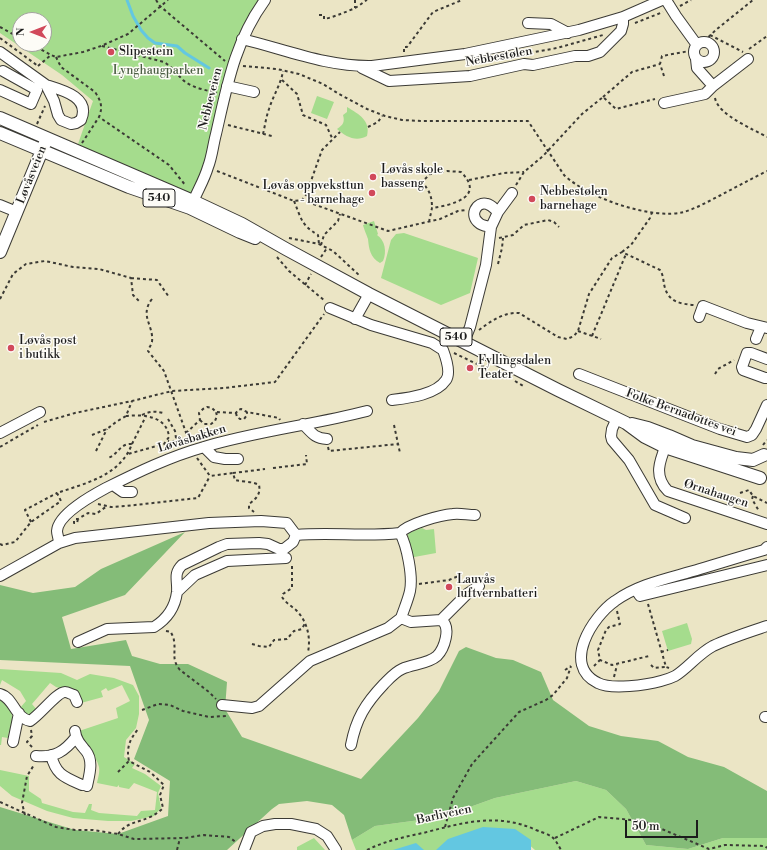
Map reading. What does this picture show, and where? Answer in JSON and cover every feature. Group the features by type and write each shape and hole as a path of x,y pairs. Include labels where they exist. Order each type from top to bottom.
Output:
{"main road":[{"name":"540","path":"0,118 47,138"},
{"name":"540","path":"0,133 37,148"},
{"name":"Løvåsveien","path":"0,252 17,212 37,148 47,138"},
{"name":"Folke Bernadottes vei","path":"47,138 191,205"},
{"name":"Folke Bernadottes vei","path":"37,148 129,187 191,205 287,243 369,294 622,421 645,437 692,446 736,458 753,460 766,454"},
{"name":"Folke Bernadottes vei","path":"667,441 764,481"},
{"name":"540","path":"764,481 758,465 766,454"}],"street":[{"name":"Nebbeveien","path":"191,205 208,168 227,86 242,38 265,0"},
{"name":"Nebbestølen","path":"242,38 327,61 360,66 372,66 465,54 568,33 622,17 662,0"},
{"path":"666,0 676,16 700,46 697,68 713,86"},
{"name":"Nebbestølen","path":"360,66 389,80 470,76 524,64 533,65 575,56 588,56 600,52 617,36 621,31 623,24 622,17"},
{"path":"528,23 551,24 568,33"},
{"path":"0,52 46,85"},
{"path":"0,90 31,104 37,90 2,74 9,58"},
{"path":"664,103 705,94 748,59"},
{"path":"227,86 254,92"},
{"path":"464,342 470,327 486,265 491,227 498,212 512,193"},
{"path":"491,227 477,222 474,215 476,208 482,204 485,204 492,206 498,212"},
{"name":"Løvåsveien","path":"0,205 17,212"},
{"path":"355,319 369,294"},
{"path":"699,317 703,306 764,328 756,339"},
{"path":"330,308 355,319 432,343 441,348 445,354 448,373 446,380 438,387 423,395 392,400"},
{"path":"767,359 750,352 747,353 742,367 743,370 767,378"},
{"name":"Folke Bernadottes vei","path":"579,374 720,429 747,437 752,435 756,430 767,405"},
{"name":"Løvåsbakken","path":"59,542 57,530 63,518 91,496 142,469 204,447 367,411"},
{"path":"0,434 40,412"},
{"path":"622,421 612,429 612,440 629,460 655,505 686,518"},
{"path":"303,424 314,436 327,438"},
{"name":"Ørnahaugen","path":"667,441 658,472 662,485 668,491 763,523"},
{"path":"204,447 214,457 238,459"},
{"path":"113,485 123,492 132,492"},
{"path":"296,535 332,533 354,535 400,533 412,525 440,516 452,514 475,515"},
{"path":"2,571 59,542 86,536 209,523 261,521 287,523 296,535"},
{"path":"222,706 252,708 259,706 305,666 319,657 388,628 401,618 407,601 410,583 405,549 400,533"},
{"path":"78,642 107,629 154,627 167,618 177,592 176,575 178,569 182,565 227,544 259,543 284,549 293,542 296,535"},
{"path":"767,547 764,550 652,582 618,599 603,611 587,633 582,646 581,656 584,670 590,678 598,684 611,686 638,686 675,676 713,646 767,626"},
{"path":"177,592 195,575 227,561 289,561"},
{"path":"633,591 640,596 767,565"},
{"path":"401,618 411,622 441,620 467,594 479,586"},
{"path":"351,745 356,723 362,710 390,677 401,669 423,663 436,656 443,646 446,633 444,622 441,620"},
{"path":"0,694 6,696 23,719 30,721 37,716 59,693 65,692 74,695 77,702"},
{"path":"13,742 19,713"},
{"path":"36,756 51,755 64,751 75,734 89,755 90,770 85,786 59,774 51,755"},
{"path":"244,849 251,832 263,826 291,824 316,829 328,836 336,850"}],"path":[{"path":"156,0 160,6 226,61"},
{"path":"46,52 56,57 83,52 101,46 128,34 168,0"},
{"path":"355,0 355,8"},
{"path":"319,15 324,15 324,19 339,15 355,8 367,0"},
{"path":"404,47 407,47 433,12 462,0"},
{"path":"700,46 717,28 753,0"},
{"path":"0,27 12,34"},
{"path":"664,76 660,64 662,56 700,46 744,53 767,36"},
{"path":"0,38 38,66 51,55"},
{"path":"101,46 164,62 173,68 184,81 218,94"},
{"path":"56,57 61,67 90,88 102,104 99,117 79,147"},
{"path":"512,193 524,172 543,156 582,114 632,72 660,64"},
{"path":"242,65 283,71 313,78 367,110 382,116 402,120 528,121 564,175 578,186 611,202 652,212 684,212 767,171"},
{"path":"263,134 269,110 282,80 283,71"},
{"path":"282,80 297,94 303,115 326,125 333,140"},
{"path":"713,86 716,103 726,114 767,137"},
{"path":"603,97 616,109 660,98 664,103"},
{"path":"368,126 378,122 382,116"},
{"path":"99,117 169,165 187,187"},
{"path":"228,125 272,136"},
{"path":"302,200 306,195 322,150 340,132"},
{"path":"208,168 294,201 302,200 388,231 429,222 458,211 476,208"},
{"path":"429,222 432,199 429,190 422,182 430,174 447,171 461,172 469,180 470,189 467,195 461,200 450,205 432,208"},
{"path":"469,180 504,173 524,172"},
{"path":"294,201 302,221 307,228 318,235 320,244"},
{"path":"475,334 486,325 506,314 519,313 558,337 567,338 574,336 578,331 589,294 612,258 630,245 650,218 652,212"},
{"path":"320,244 324,235 338,221 340,214"},
{"path":"490,238 496,239 513,235 524,225 541,221 548,220 554,222 559,227"},
{"path":"498,264 503,238"},
{"path":"287,243 320,244 339,256 363,279"},
{"path":"320,258 327,248"},
{"path":"622,252 660,270 663,274 665,289 671,299 679,303 703,306"},
{"path":"592,336 626,254"},
{"path":"0,299 13,274 26,264 45,261 73,267 99,269 132,278 157,280 169,297"},
{"path":"305,285 313,270"},
{"path":"132,278 133,295 140,302"},
{"path":"152,300 147,305 146,314 151,328 152,342 148,351 164,371 193,451 210,476"},
{"path":"0,447 44,422 75,413 172,391 275,382 330,308"},
{"path":"578,331 601,339"},
{"path":"441,348 479,365 490,368"},
{"path":"715,374 718,369 737,358 744,361"},
{"path":"514,380 530,389"},
{"path":"126,416 132,401"},
{"path":"216,412 216,421 211,424 204,424 200,420 199,413 207,407 212,408 216,412 236,413 238,410 242,409 247,412 279,418 283,424"},
{"path":"141,415 150,411 163,413"},
{"path":"40,412 44,422"},
{"path":"236,413 237,417 244,419 247,412"},
{"path":"92,435 107,429 126,416 141,415 153,417 163,423 169,431 169,438 164,444 128,454"},
{"path":"31,522 25,510 57,493 87,483 113,471 128,454 146,416"},
{"path":"167,441 173,442 176,438 175,431 168,420"},
{"path":"186,433 200,420"},
{"path":"394,424 400,453"},
{"path":"96,451 107,429"},
{"path":"107,458 112,457 120,446 126,443 132,444"},
{"path":"329,452 398,444"},
{"path":"273,468 306,464 306,455"},
{"path":"210,476 265,469"},
{"path":"234,473 235,480 248,483 254,482 259,485 259,494 249,504 249,508 261,521"},
{"path":"91,496 95,502 107,506 126,506 198,498 210,476"},
{"path":"740,493 749,490 753,496 752,499 760,513 763,523"},
{"path":"0,544 2,545 15,542 31,522 60,501 57,493"},
{"path":"753,496 767,502"},
{"path":"78,519 88,513 96,514 107,506"},
{"path":"289,561 292,588 283,594 282,597 301,615 305,623 310,643 308,654 303,663 305,666"},
{"path":"410,583 421,584 449,580 461,575"},
{"path":"645,595 666,667"},
{"path":"618,599 617,610 620,624 609,627 606,630 598,653 599,657 603,662 618,665 648,656"},
{"path":"252,644 269,647 274,640 287,639 294,631 302,629 305,623"},
{"path":"154,627 158,633 171,632 174,641 174,656 180,670 209,692 222,706"},
{"path":"661,652 668,650"},
{"path":"611,686 618,665"},
{"path":"445,827 453,798 472,764 519,712 546,700 553,695 567,678 571,666"},
{"path":"651,666 654,668 666,667 680,672"},
{"path":"142,710 158,704 170,705 209,717 232,716"},
{"path":"118,772 128,761 127,753 131,738 140,728"},
{"path":"29,745 27,742 32,736 32,732"},
{"path":"25,814 22,803 27,776 33,767 36,756"},
{"path":"118,834 130,823 154,816 163,808 160,795 164,785 150,772 128,761"},
{"path":"0,802 56,827 75,830 93,830 118,834 134,839 180,838 204,835 229,837 244,849"},
{"path":"561,850 555,838 599,817 643,821 709,849 724,845 765,846 767,848"},
{"name":"Barliveien","path":"367,850 376,845 396,839 474,820 515,822 555,838"},
{"path":"177,850 180,838"}],"green space":[{"name":"Lynghaugparken","path":"0,0 264,0 252,20 208,168 193,201 134,176 78,144 93,101 62,75 28,52 52,52 52,12 12,12 12,41 0,33"},
{"path":"317,96 334,102 327,119 311,113"},
{"path":"347,107 360,115 366,122 368,131 367,136 355,139 337,129 343,123 343,115 347,112"},
{"path":"374,221 377,235 382,240 384,246 385,254 383,261 380,263 374,258 371,252 363,225"},
{"path":"404,233 478,258 470,293 441,305 381,278 391,240 396,234"},
{"path":"422,528 426,530 434,529 436,553 409,558 408,533"},
{"path":"185,532 125,595 62,617 71,649 126,640 132,656 160,664 188,664 227,682 225,709 242,737 361,779 418,718 439,691 459,651 466,647 496,658 513,660 541,672 553,700 589,726 621,736 658,741 688,757 724,767 767,791 767,838 723,838 688,849 646,845 626,809 606,790 576,781 495,798 442,817 375,826 352,840 344,815 332,805 307,801 279,804 227,850 0,850 0,807 75,830 118,834 168,816 170,781 134,759 149,720 130,666 0,660 0,585 33,593 75,587 101,569"},
{"path":"687,623 692,639 691,644 668,651 662,631"},
{"path":"0,669 61,673 77,680 90,674 114,678 133,685 139,696 139,714 136,728 126,740 124,757 135,764 132,768 145,774 161,786 158,793 161,808 154,816 131,821 73,818 47,811 12,796 0,786 0,770 29,776 29,791 41,799 42,803 73,812 85,813 89,804 92,804 91,810 99,813 137,816 141,811 155,810 157,792 134,783 129,789 119,787 119,785 117,787 97,783 99,767 79,731 118,718 116,708 130,701 122,685 108,691 106,688 101,691 103,697 81,703 77,693 56,687 50,683 32,704 37,710 29,717 24,715 20,708 26,701 20,691 2,680 0,685"},
{"path":"0,700 5,703 10,710 13,722 12,731 9,731 8,738 2,737 1,745 0,745"},
{"path":"576,781 606,790 626,809 646,845 688,849 723,838 767,838 767,850 535,850 516,833 454,850 356,850 352,840 375,826 442,817 495,798"},
{"path":"314,838 325,850 297,850 297,847"}],"water":[{"path":"483,827 515,829 531,840 531,850 436,850 448,839"},
{"path":"416,843 424,850 393,850"}],"waterway":[{"path":"127,0 133,16 141,30 148,38 155,43 177,46 185,53 209,68"}],"place":[{"name":"Slipestein","path":"111,52"},
{"name":"Løvås skole basseng","path":"373,177"},
{"name":"Løvås oppveksttun - barnehage","path":"372,193"},
{"name":"Nebbestølen barnehage","path":"532,199"},
{"name":"Løvås post i butikk","path":"11,348"},
{"name":"Fyllingsdalen Teater","path":"470,368"},
{"name":"Lauvås luftvernbatteri","path":"449,587"}]}
